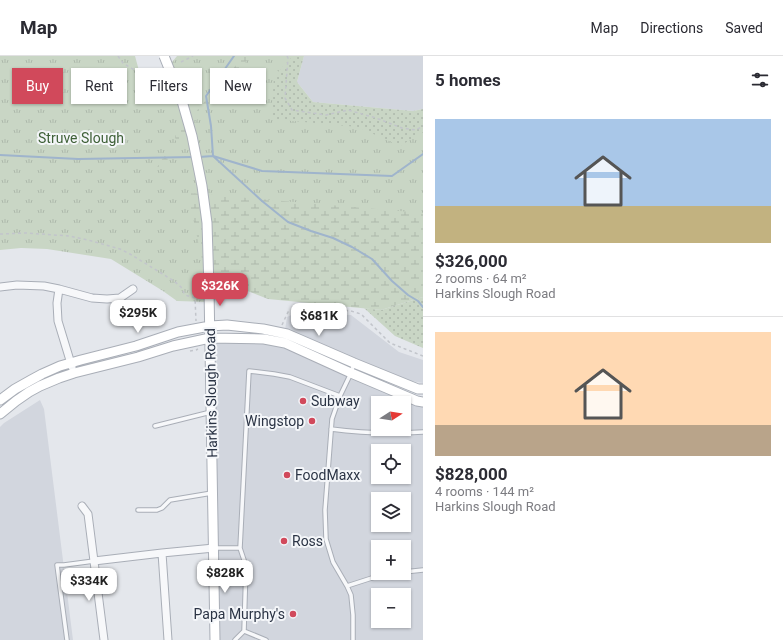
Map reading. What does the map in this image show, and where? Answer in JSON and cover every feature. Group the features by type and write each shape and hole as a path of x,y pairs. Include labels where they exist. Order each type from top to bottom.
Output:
{"main road":[{"name":"Harkins Slough Road","path":"164,56 182,101 192,136 202,186 207,223 212,412 215,640"},
{"path":"0,400 42,374 71,363 136,346 178,332 210,326 227,325 263,329 287,334 354,363 423,389"},
{"path":"0,414 16,401 40,386 74,373 128,360 173,346 210,338 263,338 285,343 351,373 417,401 423,402"}],"street":[{"path":"0,287 17,285 44,286 92,298 107,299 120,298 133,289"},
{"path":"60,289 57,303 58,321 74,373"},
{"path":"82,506 88,514 104,640"},
{"path":"94,561 214,548"},
{"path":"162,553 168,640"}],"lane":[{"path":"353,640 351,595 333,562 326,539 326,510 332,419 354,363"},
{"path":"236,640 244,631 246,566 240,548 249,371 290,377 340,396"},
{"path":"155,426 212,412"},
{"path":"331,429 371,432"},
{"path":"411,432 423,432"},
{"path":"138,510 157,510 162,508 170,500 213,493"},
{"path":"214,548 240,548"},
{"path":"67,640 56,564 64,565 94,561"},
{"path":"411,571 423,570"},
{"path":"347,586 371,578"},
{"path":"244,631 266,640"}],"path":[{"path":"118,56 123,63 135,70"},
{"path":"181,62 193,56"},
{"path":"287,56 285,98 292,110 326,115 348,110 376,118 402,128 416,130 423,126"},
{"path":"0,234 26,233 69,236 106,244 130,254 174,281 181,287 185,295 195,298 197,324"},
{"path":"282,326 288,312 293,310 324,308 351,311 361,314 390,343 423,356"},
{"path":"188,351 196,350 210,338"}],"shaded area":[{"path":"304,56 423,56 423,109 413,111 313,102 297,82"},
{"path":"296,313 351,315 399,352 423,360 423,383 411,381 285,330 287,317"},
{"path":"210,338 263,339 408,396 371,396 371,436 411,436 411,397 423,402 423,640 215,640"},
{"path":"40,400 44,409 73,640 0,640 0,427"}],"green space":[{"name":"Struve Slough","path":"0,56 135,56 138,68 135,68 135,104 202,104 202,68 167,68 177,56 244,56 234,68 210,68 210,95 175,136 176,142 178,142 210,104 266,104 266,68 241,68 251,56 293,56 274,76 271,119 358,127 400,146 423,132 423,213 190,193 188,195 205,273 208,302 177,301 111,259 47,249 21,248 0,250","holes":["164,156 167,157 170,169 156,169"]},
{"name":"Struve Slough","path":"233,56 273,56 266,97 266,68 211,68"},
{"path":"273,56 304,56 297,82 313,102 413,111 423,109 423,185 260,132"},
{"name":"Struve Slough","path":"0,67 12,68 12,80"},
{"name":"Struve Slough","path":"210,69 210,104 265,104 260,132 423,185 423,297 381,310 268,299 185,267 34,104 63,104 63,72 71,73 71,104 127,104 127,78 135,78 135,104 202,104 202,73"},
{"path":"423,297 423,348 395,336 364,308 381,310"}],"waterway":[{"path":"234,56 206,96 211,126 213,156 262,171 392,176 423,154"},
{"name":"Struve Slough","path":"0,155 78,159 194,157"},
{"name":"Struve Slough","path":"199,157 213,156 262,201 288,222 333,238 372,259 392,281 408,295 418,301 423,307"}],"place":[{"name":"Subway","path":"303,401"},
{"name":"Wingstop","path":"312,421"},
{"name":"FoodMaxx","path":"287,475"},
{"name":"Ross","path":"284,541"},
{"name":"Papa Murphy's","path":"293,614"}]}
